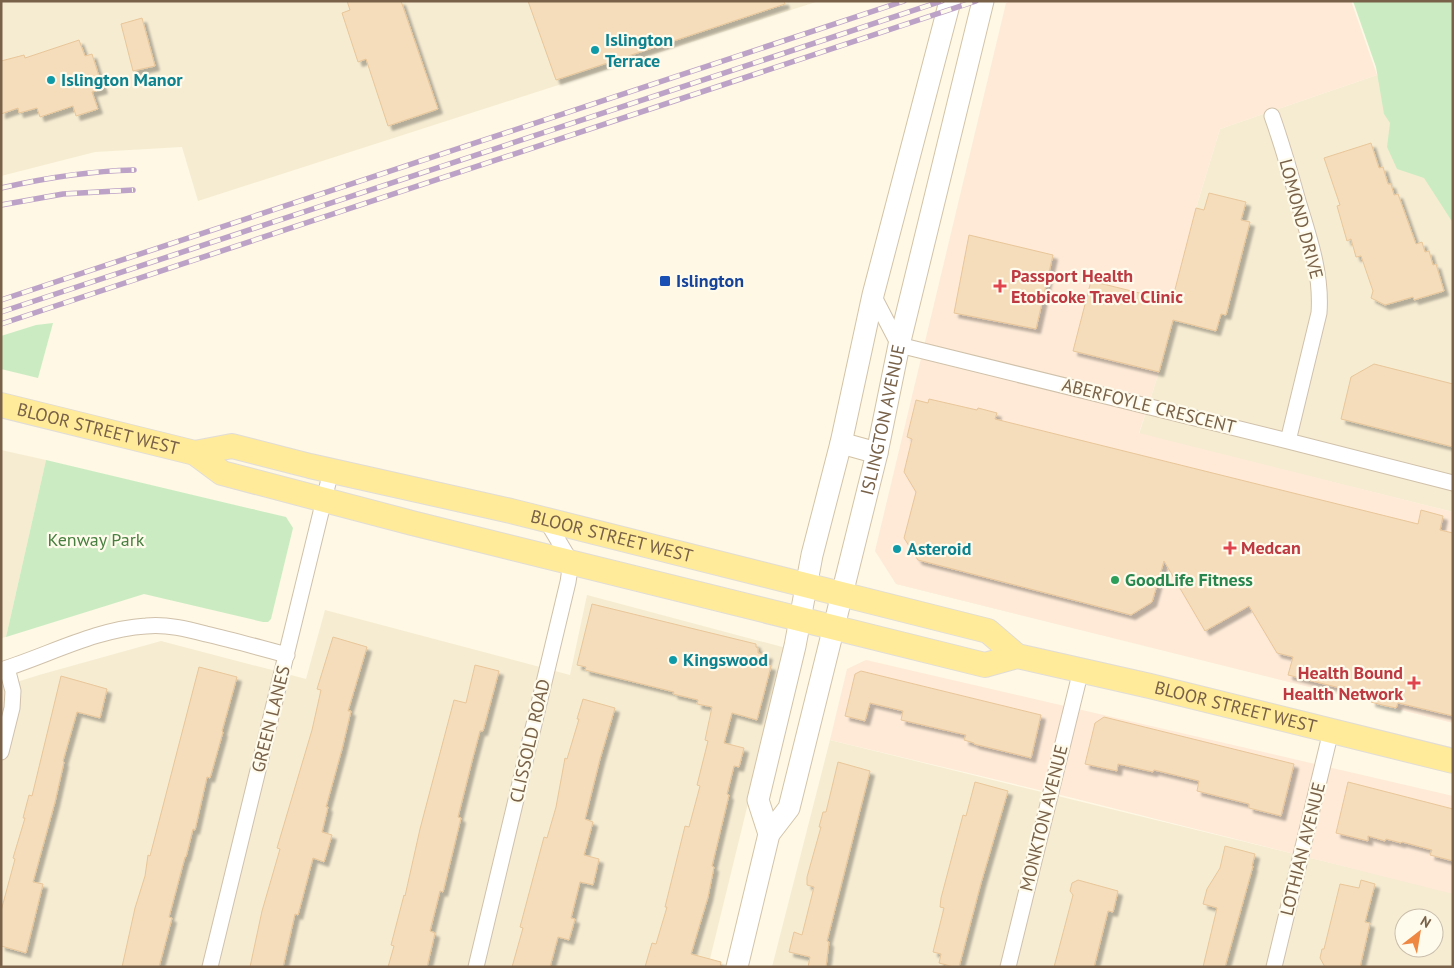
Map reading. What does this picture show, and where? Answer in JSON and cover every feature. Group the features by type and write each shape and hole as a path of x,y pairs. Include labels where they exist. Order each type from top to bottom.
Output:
{"main road":[{"name":"ISLINGTON AVENUE","path":"769,834 758,800 801,620 812,555 841,443 873,295 950,1"},
{"name":"ISLINGTON AVENUE","path":"737,967 769,834 789,808 877,454 899,345 983,1"},
{"name":"BLOOR STREET WEST","path":"1,405 195,453 222,473 801,620 985,665 1017,656"},
{"path":"841,443 877,454"},
{"name":"BLOOR STREET WEST","path":"195,453 232,446 331,471 546,520 988,632 1017,656 1453,760"}],"street":[{"name":"LOMOND DRIVE","path":"1272,116 1309,238 1318,275 1320,300 1319,313 1288,440"},
{"path":"873,295 899,345"},
{"name":"ABERFOYLE CRESCENT","path":"899,345 1288,440 1453,483"},
{"name":"GREEN LANES","path":"210,967 331,471"},
{"path":"546,520 571,562"},
{"name":"CLISSOLD ROAD","path":"476,967 568,582 571,562"},
{"path":"1,752 12,708 13,692 4,669 77,642 108,633 162,625 183,628 287,655"},
{"name":"MONKTON AVENUE","path":"1008,967 1081,670"},
{"name":"LOTHIAN AVENUE","path":"1274,967 1331,730"}],"shaded area":[{"path":"1,1 819,1 198,201 182,147 95,152 1,176"},
{"path":"1011,1 1351,1 1377,75 1220,129 1196,208 1172,301 1177,303 1159,372 1139,433 1453,512 1453,723 896,584 875,551 1006,3"},
{"path":"1377,75 1453,199 1453,512 1139,434 1159,372 1177,303 1172,301 1196,208 1220,129"},
{"path":"1,450 46,460 6,637 1,638"},
{"path":"587,595 786,648 708,967 1,967 1,687 161,641 306,679 325,610 570,675"},
{"path":"866,660 1453,796 1453,894 1073,798 830,740 847,669"},
{"path":"830,740 1453,893 1453,967 772,967"}],"green space":[{"path":"1353,1 1453,1 1453,223 1424,178 1397,169 1387,147 1390,123 1384,114 1376,67"},
{"path":"53,323 38,378 1,369 1,336 36,325"},
{"name":"Kenway Park","path":"46,460 286,517 293,528 271,619 268,622 263,622 144,594 6,637"}],"building":[{"path":"347,1 401,1 438,109 388,126 366,59 358,62 342,13 350,10"},
{"name":"Islington Terrace","path":"528,1 784,1 785,4 556,80"},
{"path":"142,18 155,66 133,71 121,24"},
{"name":"Islington Manor","path":"79,40 85,56 92,54 103,89 92,92 98,109 76,116 73,106 40,117 37,108 19,113 18,108 1,114 1,61 24,55 25,58"},
{"path":"1371,143 1379,168 1383,167 1388,184 1391,184 1394,195 1398,194 1416,244 1422,242 1425,252 1429,251 1433,265 1436,264 1444,291 1414,300 1413,297 1385,305 1371,298 1373,291 1361,256 1356,257 1351,239 1347,241 1337,206 1340,205 1324,158"},
{"path":"1209,193 1246,202 1241,220 1250,222 1226,315 1221,314 1216,331 1173,320 1159,372 1073,351 1091,281 1172,301 1196,208 1204,210"},
{"path":"969,235 1053,255 1036,329 954,313"},
{"path":"1374,364 1453,384 1453,447 1341,419 1351,377"},
{"path":"929,399 977,410 978,408 997,413 995,419 1418,524 1421,510 1443,516 1440,530 1453,533 1453,716 1398,703 1396,708 1382,705 1371,702 1372,696 1288,675 1293,657 1277,653 1249,606 1205,631 1164,561 1152,602 1131,615 918,560 904,538 916,492 904,472 912,439 907,437 916,400 928,403"},
{"path":"592,604 756,644 758,653 768,655 765,665 771,666 757,720 732,713 724,743 744,748 739,767 734,766 712,866 714,867 708,897 691,954 721,962 720,967 645,967 652,943 656,944 667,907 665,907 685,826 689,827 700,786 697,785 708,741 705,740 712,707 697,704 698,700 673,694 674,692 585,670 586,667 577,665"},
{"path":"333,637 367,647 348,711 351,711 326,807 328,807 322,832 332,835 324,862 313,858 298,915 295,914 283,967 250,967 262,911 280,849 277,848 312,730 321,690 317,689"},
{"path":"475,665 499,671 483,731 480,731 472,761 458,817 461,818 443,892 440,891 430,931 435,933 427,967 388,967 394,946 391,945 454,700 466,703"},
{"path":"199,667 237,677 223,732 210,778 207,777 195,830 193,829 185,857 169,917 172,918 159,967 122,967 135,908 145,876 148,855 150,856"},
{"path":"861,671 1041,715 1031,758 974,744 964,740 966,735 901,720 903,711 870,703 865,721 845,716 855,674"},
{"path":"61,676 107,689 100,718 77,712 33,882 43,884 26,953 1,946 1,911 15,859 13,858 25,818 23,818 29,795 32,796"},
{"path":"583,699 615,708 585,819 593,822 584,855 599,859 593,885 580,882 571,918 575,919 569,940 558,937 550,967 512,967 523,928 520,927 544,837 547,838 556,807 565,758 567,759"},
{"path":"1104,717 1294,764 1281,816 1249,808 1249,804 1197,791 1199,781 1154,770 1153,772 1118,764 1117,771 1085,764 1095,723"},
{"path":"838,762 870,771 827,941 829,942 826,967 808,967 810,957 789,952 794,932 802,935 814,887 807,885 807,877"},
{"path":"975,782 1008,791 959,967 954,967 939,963 941,954 933,952 944,908 940,907 941,898 963,815 966,816"},
{"path":"1348,782 1453,809 1453,861 1430,855 1432,850 1402,842 1386,839 1385,841 1368,836 1368,841 1336,833"},
{"path":"1225,846 1255,854 1253,866 1225,967 1203,967 1217,908 1203,904 1207,889 1220,868"},
{"path":"1078,880 1118,891 1113,912 1108,911 1094,967 1054,967 1073,895 1070,891 1072,883"},
{"path":"1361,880 1375,884 1365,922 1370,923 1360,967 1325,967 1320,958 1322,949 1324,949 1340,884 1359,888"}],"railway":[{"path":"1,300 904,1"},
{"path":"1,312 942,1"},
{"path":"1,324 976,1"},
{"path":"1,188 67,176 134,170"},
{"path":"1,205 63,194 133,190"}],"place":[{"name":"Islington Terrace","path":"595,50"},
{"name":"Islington Manor","path":"51,80"},
{"name":"Islington","path":"665,281"},
{"name":"Passport Health Etobicoke Travel Clinic","path":"1000,286"},
{"name":"Medcan","path":"1230,548"},
{"name":"Asteroid","path":"897,549"},
{"name":"GoodLife Fitness","path":"1115,580"},
{"name":"Kingswood","path":"673,660"},
{"name":"Health Bound Health Network","path":"1414,683"}]}
